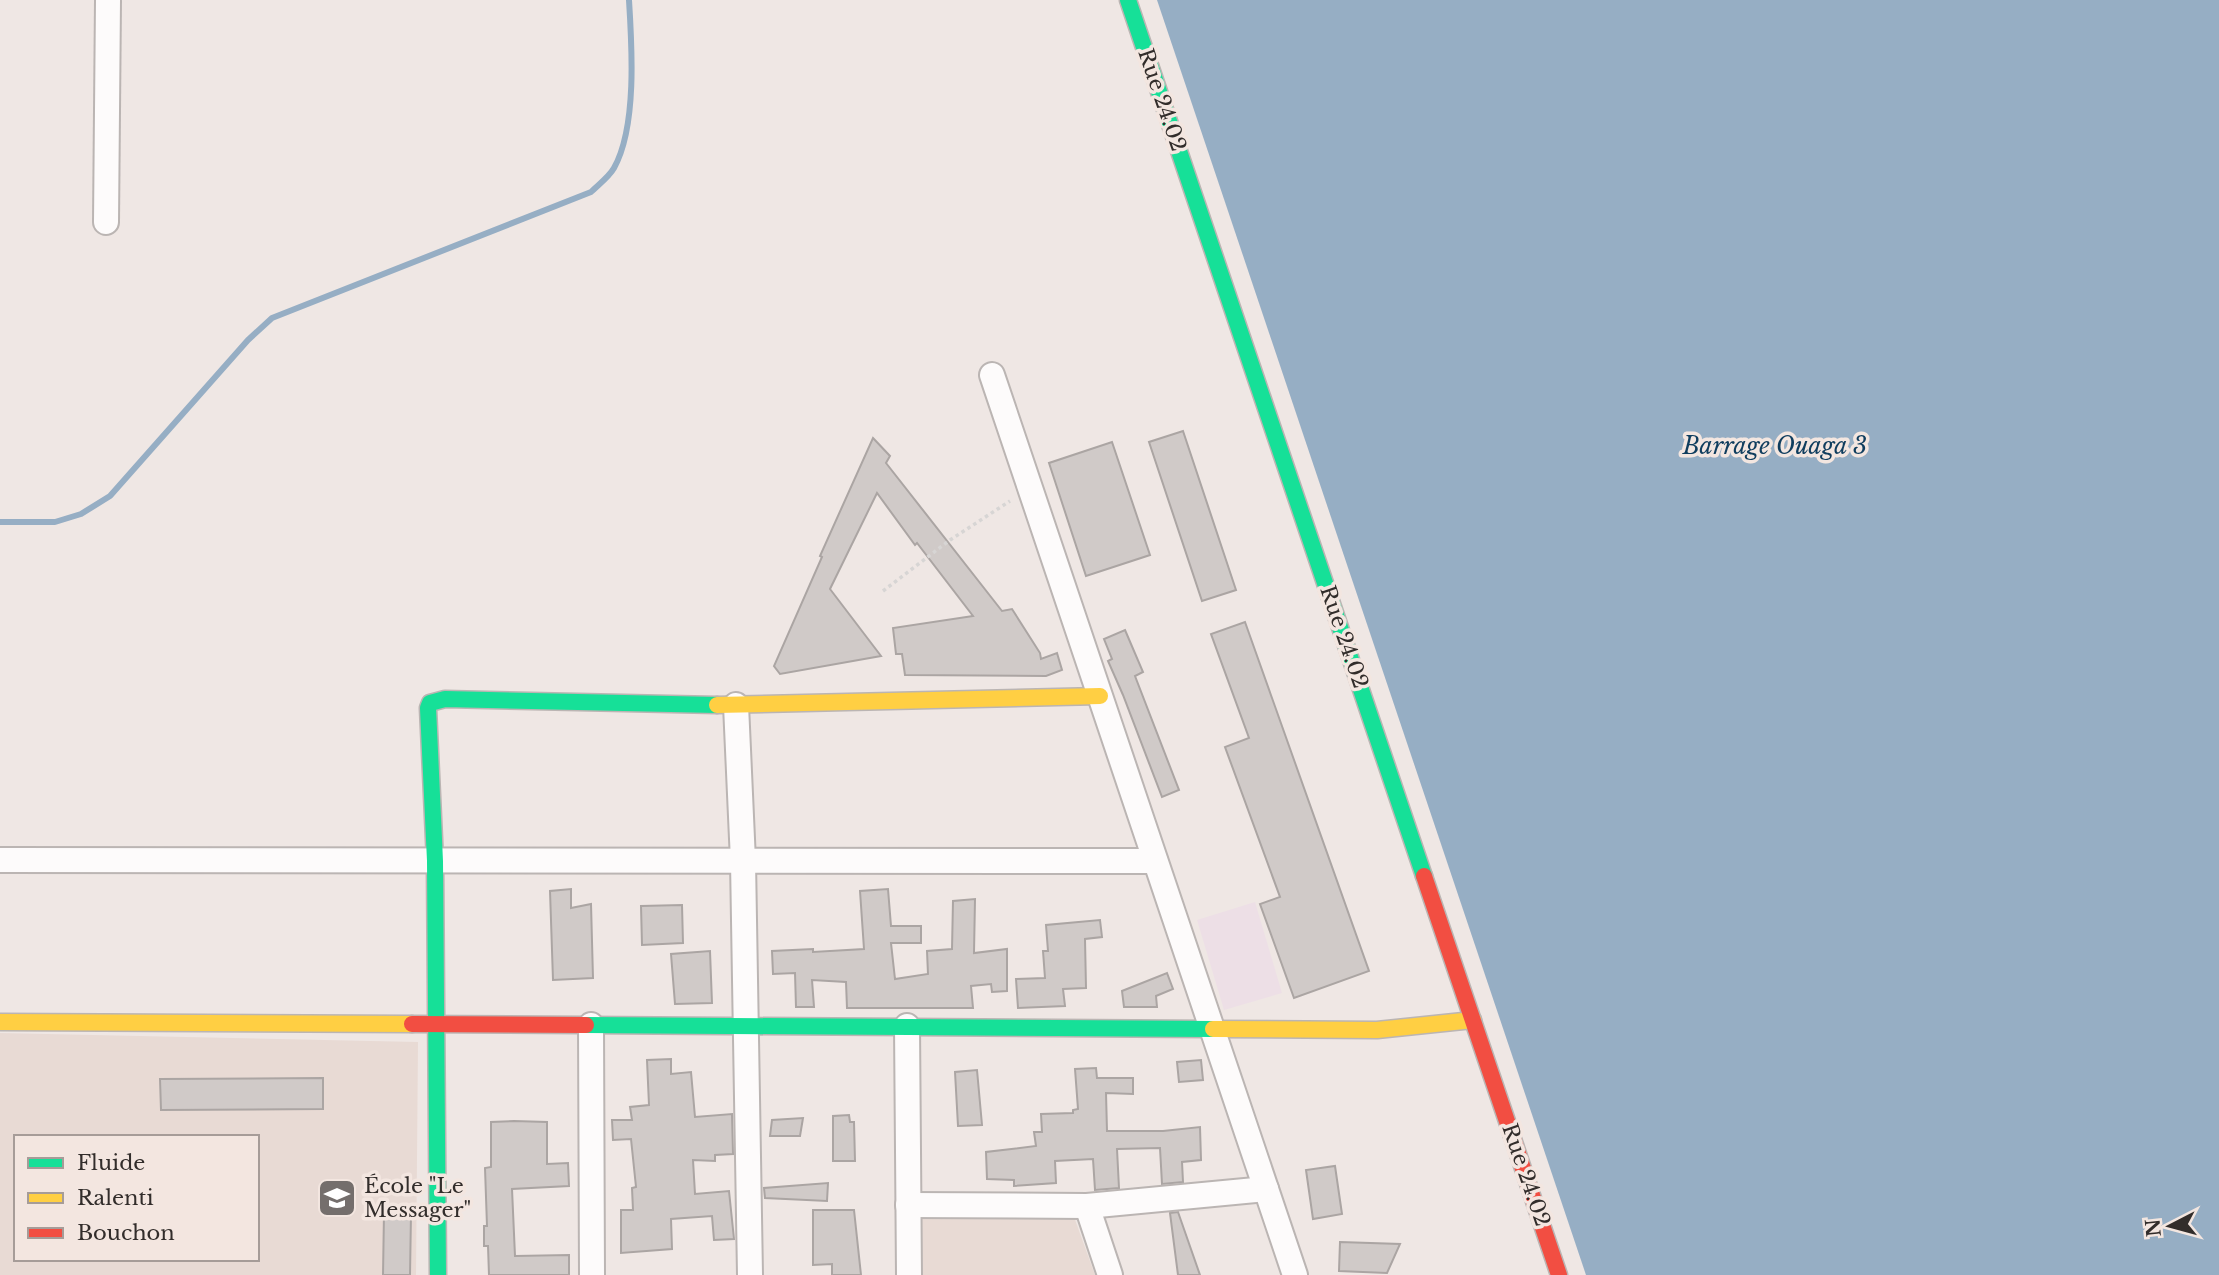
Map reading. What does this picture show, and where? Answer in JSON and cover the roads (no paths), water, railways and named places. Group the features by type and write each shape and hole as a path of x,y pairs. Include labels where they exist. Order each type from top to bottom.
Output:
{"street":[{"path":"106,222 108,0"},
{"name":"Rue 24.02","path":"1128,0 1559,1275"},
{"path":"992,375 1295,1275"},
{"path":"438,1275 435,861 428,708 434,700 736,705 1100,696"},
{"path":"736,705 743,861 750,1275"},
{"path":"0,860 1156,861"},
{"path":"0,1022 1377,1030 1474,1020"},
{"path":"591,1025 593,1275"},
{"path":"907,1026 909,1275"},
{"path":"908,1205 1087,1206 1266,1189"},
{"path":"1087,1206 1110,1275"}],"water":[{"name":"Barrage Ouaga 3","path":"1157,0 2219,0 2219,1275 1586,1275"}],"waterway":[{"path":"0,522 55,522 81,514 110,496 248,340 272,318 591,192 614,168 626,131 631,86 629,0"}],"place":[{"name":"École \"Le Messager\"","path":"337,1198"}]}
